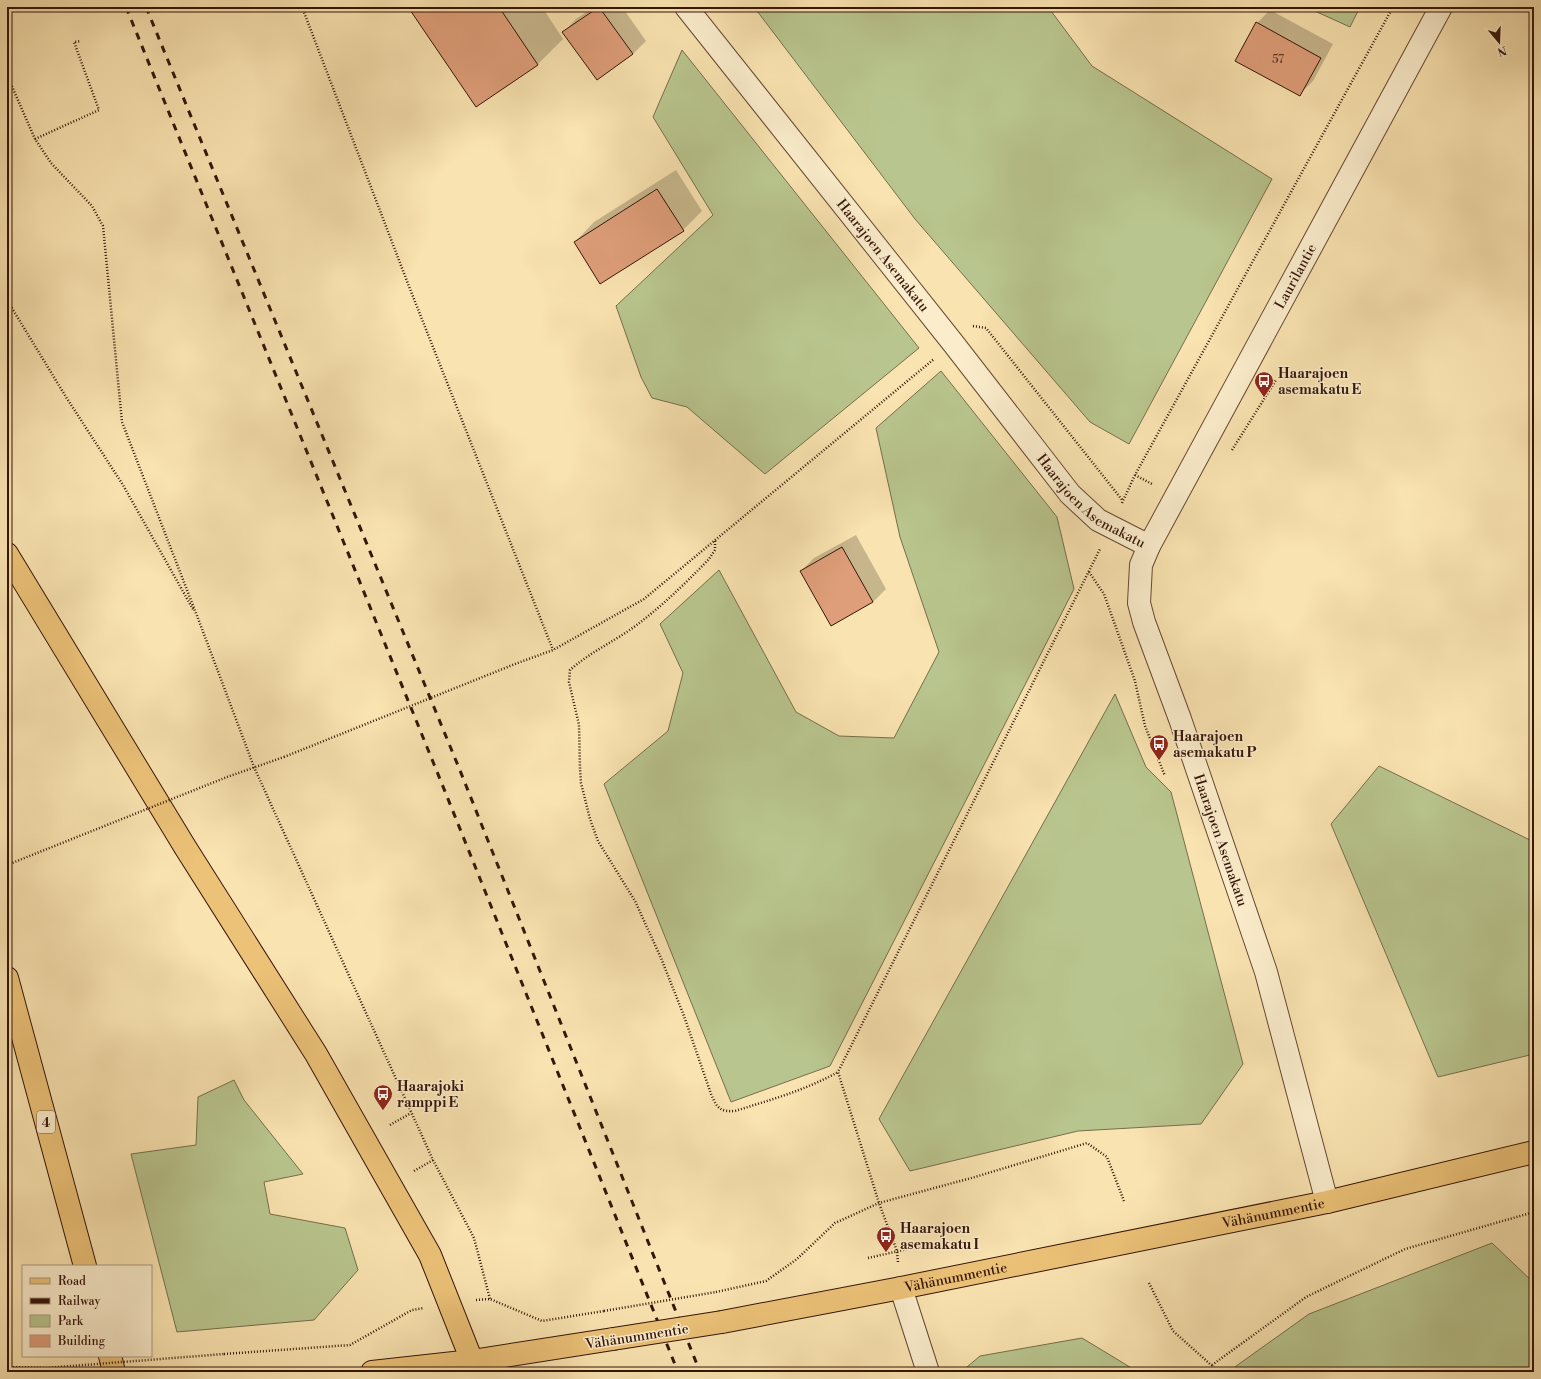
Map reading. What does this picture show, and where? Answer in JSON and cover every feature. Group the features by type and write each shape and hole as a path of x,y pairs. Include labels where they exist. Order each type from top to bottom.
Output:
{"main road":[{"path":"7,554 185,847 316,1054 430,1255 473,1367"},
{"name":"4","path":"7,978 85,1265"},
{"name":"Vähänummentie","path":"372,1372 473,1367 613,1340 722,1322 901,1288 1327,1202 1534,1152"},
{"path":"110,1357 114,1372"}],"street":[{"name":"Haarajoen Asemakatu","path":"686,7 953,343 1070,494 1098,520 1149,546 1141,566 1139,603 1144,622 1182,726 1266,972 1327,1202"},
{"name":"Laurilantie","path":"1149,546 1441,7"},
{"path":"901,1288 928,1372"}],"path":[{"path":"302,7 407,281 554,650"},
{"path":"715,541 715,550 709,559 653,612 632,628 578,662 570,670 570,682 579,725 581,783 590,819 598,841 635,901 661,958 684,1016 714,1103 719,1109 735,1111 804,1088 838,1072 1111,527 1135,475 1393,7"},
{"path":"35,139 99,110 74,42 81,41"},
{"path":"7,75 35,139 51,163 92,206 103,226 122,422 200,621 254,767 411,1113 433,1160 474,1238 490,1299"},
{"path":"7,300 66,397 123,485 200,621"},
{"path":"7,865 227,777 284,757 515,664 554,650 644,599 972,326 986,328 1123,501"},
{"path":"1231,452 1276,380"},
{"path":"1135,475 1155,486"},
{"path":"1088,571 1104,594 1135,681 1145,726 1165,776"},
{"path":"838,1072 879,1203 897,1251"},
{"path":"390,1126 411,1113"},
{"path":"7,1367 46,1368 350,1345 412,1310 449,1302 490,1299 542,1321 716,1292 766,1281 797,1259 835,1223 879,1203 975,1177 1087,1143 1107,1157 1124,1200"},
{"path":"414,1171 433,1160"},
{"path":"1212,1365 1306,1297 1405,1249 1534,1212"},
{"path":"868,1258 929,1244"},
{"path":"1149,1283 1173,1331 1219,1372"}],"green space":[{"path":"754,7 1048,7 1092,66 1272,179 1129,444 1090,422 915,219"},
{"path":"1306,7 1360,7 1350,27"},
{"path":"682,50 919,348 765,474 687,407 652,398 641,377 616,306 713,215 653,117"},
{"path":"941,371 1057,517 1074,589 830,1066 731,1102 604,784 668,731 683,673 660,624 719,570 796,712 839,736 894,738 939,652 900,537 876,428"},
{"path":"1115,694 1146,767 1171,792 1243,1064 1201,1124 1078,1131 910,1171 879,1119"},
{"path":"1379,766 1534,842 1534,1054 1438,1077 1331,824"},
{"path":"234,1080 244,1100 303,1174 264,1182 270,1214 345,1228 358,1270 314,1320 177,1332 131,1154 196,1145 198,1097"},
{"path":"1492,1243 1534,1283 1534,1372 1238,1372 1232,1369 1309,1314"},
{"path":"1082,1338 1138,1372 961,1372 980,1356"}],"building":[{"path":"408,7 499,7 538,65 476,107"},
{"path":"599,7 633,54 597,80 562,32"},
{"path":"1256,22 1321,58 1300,96 1235,61"},
{"path":"657,189 684,231 600,284 574,242"},
{"path":"842,547 873,602 831,626 800,571"}],"railway":[{"path":"126,7 442,784 678,1372"},
{"path":"146,7 459,768 700,1372"}],"place":[{"name":"Haarajoen asemakatu E","path":"1264,398"},
{"name":"Haarajoen asemakatu P","path":"1159,761"},
{"name":"Haarajoki ramppi E","path":"383,1111"},
{"name":"Haarajoen asemakatu I","path":"886,1253"}]}
